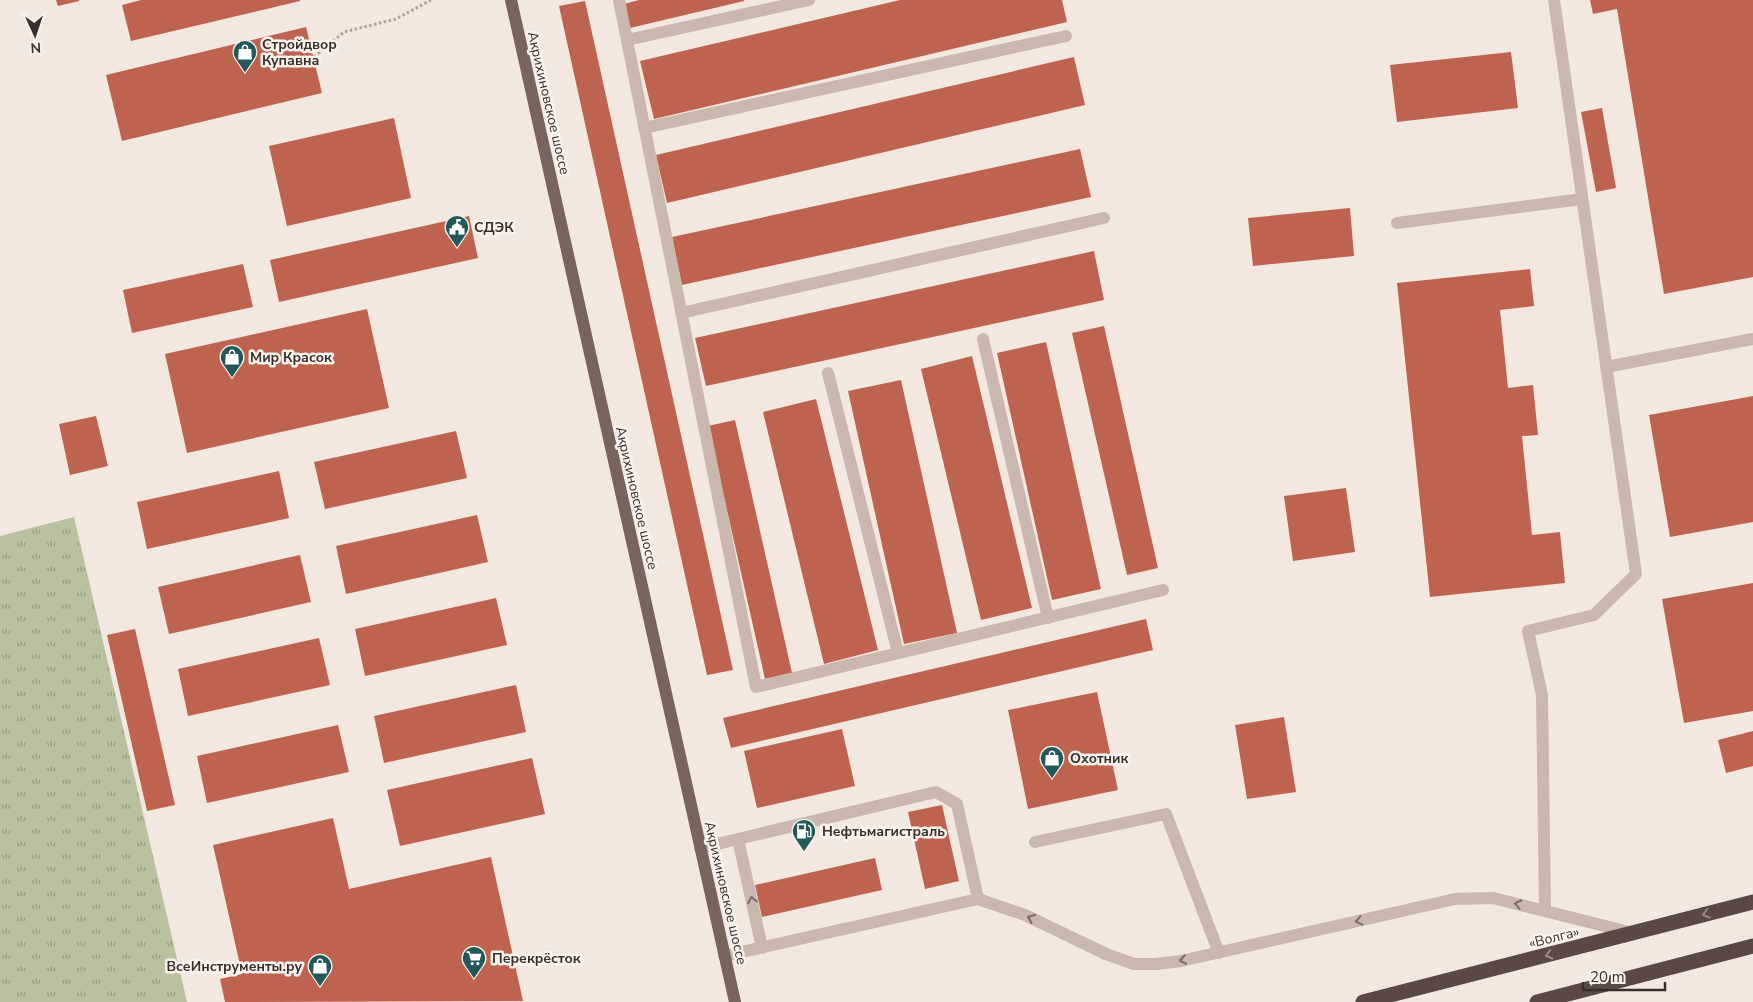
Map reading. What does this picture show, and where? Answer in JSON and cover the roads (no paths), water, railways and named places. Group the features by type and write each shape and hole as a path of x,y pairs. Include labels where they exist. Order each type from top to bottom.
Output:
{"highway":[{"name":"«Волга»","path":"1363,1002 1753,902"},
{"path":"1537,1002 1753,946"}],"main road":[{"name":"Акрихиновское шоссе","path":"511,0 674,706 700,848 735,1002"}],"lane":[{"path":"619,0 756,687 1163,590"},
{"path":"627,40 809,0"},
{"path":"1545,910 1542,695 1528,631 1594,615 1636,574 1554,0"},
{"path":"644,128 1066,36"},
{"path":"1397,223 1582,199"},
{"path":"681,313 1104,218"},
{"path":"982,339 1048,618"},
{"path":"1606,367 1753,339"},
{"path":"828,373 898,653"},
{"path":"700,848 936,792 957,804 978,899"},
{"path":"1035,842 1166,814 1219,953"},
{"path":"738,839 762,948"},
{"path":"724,956 978,899 1025,915 1106,954 1134,964 1156,964 1219,953 1455,899 1493,898 1633,933"}],"place":[{"name":"Стройдвор Купавна","path":"245,73"},
{"name":"СДЭК","path":"457,248"},
{"name":"Мир Красок","path":"232,378"},
{"name":"Охотник","path":"1052,779"},
{"name":"Нефтьмагистраль","path":"804,852"},
{"name":"Перекрёсток","path":"474,979"},
{"name":"ВсеИнструменты.ру","path":"320,987"}]}
